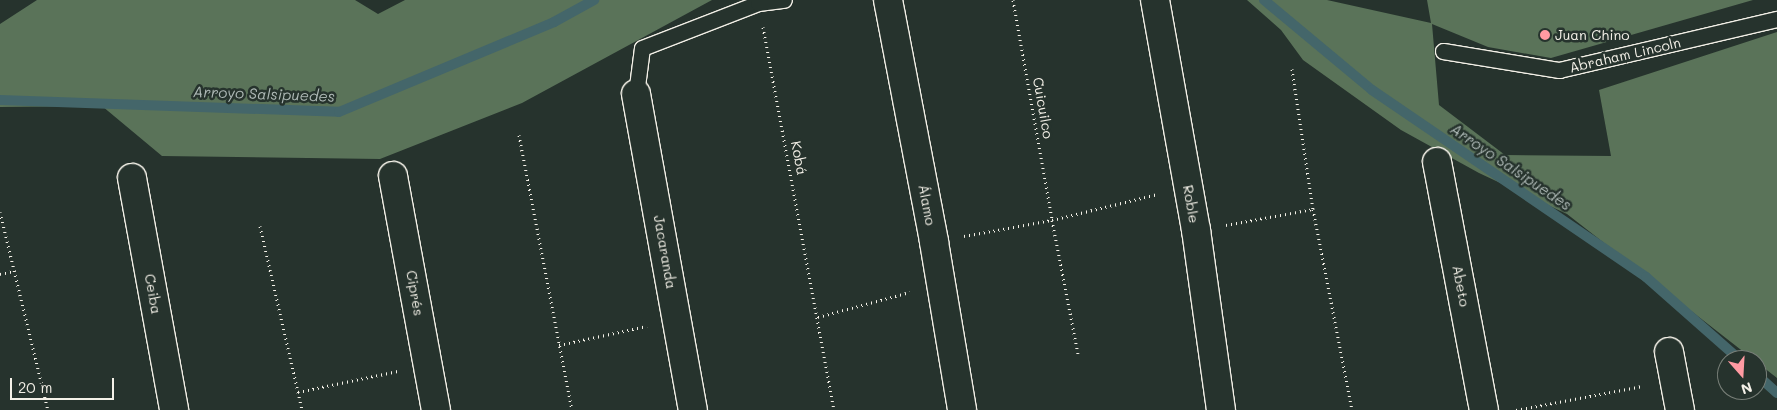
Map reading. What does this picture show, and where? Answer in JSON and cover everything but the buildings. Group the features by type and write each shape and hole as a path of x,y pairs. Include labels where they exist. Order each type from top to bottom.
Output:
{"street":[{"name":"Álamo","path":"888,0 934,242 962,410"},
{"name":"Roble","path":"1155,0 1196,230 1221,410"},
{"name":"Jacaranda","path":"636,94 693,410"},
{"name":"Abeto","path":"1437,162 1484,410"},
{"name":"Ciprés","path":"394,176 436,410"},
{"name":"Ceiba","path":"132,178 174,410"},
{"path":"1670,352 1680,410"}],"lane":[{"path":"636,94 642,48 758,3 784,0"},
{"name":"Abraham Lincoln","path":"1443,51 1559,70 1777,20"}],"path":[{"name":"Cuicuilco","path":"1013,0 1078,354"},
{"name":"Kobá","path":"758,3 834,410"},
{"path":"1292,69 1313,209 1352,410"},
{"path":"518,136 572,410"},
{"path":"934,242 1052,220 1188,186"},
{"path":"1196,230 1313,209"},
{"path":"0,212 48,410"},
{"path":"260,226 302,410"},
{"path":"0,274 14,271"},
{"path":"818,317 940,284"},
{"path":"559,345 677,319"},
{"path":"298,392 428,365"},
{"path":"1516,410 1674,380"}],"green space":[{"path":"37,0 355,0 378,14 405,0 712,0 522,103 380,159 162,156 102,106 0,107 0,24"},
{"path":"1247,0 1327,0 1431,23 1427,0 1753,0 1551,58 1488,47 1432,24 1439,105 1505,155 1611,156 1599,90 1777,32 1777,378 1767,370 1767,350 1741,350 1567,214 1479,173 1401,130 1303,60 1281,30"}],"waterway":[{"name":"Arroyo Salsipuedes","path":"0,100 339,112 554,22 594,0"},
{"name":"Arroyo Salsipuedes","path":"1264,0 1372,90 1646,277 1729,350"},
{"name":"Arroyo Salsipuedes","path":"1767,384 1777,393"}],"place":[{"name":"Juan Chino","path":"1545,35"}]}
